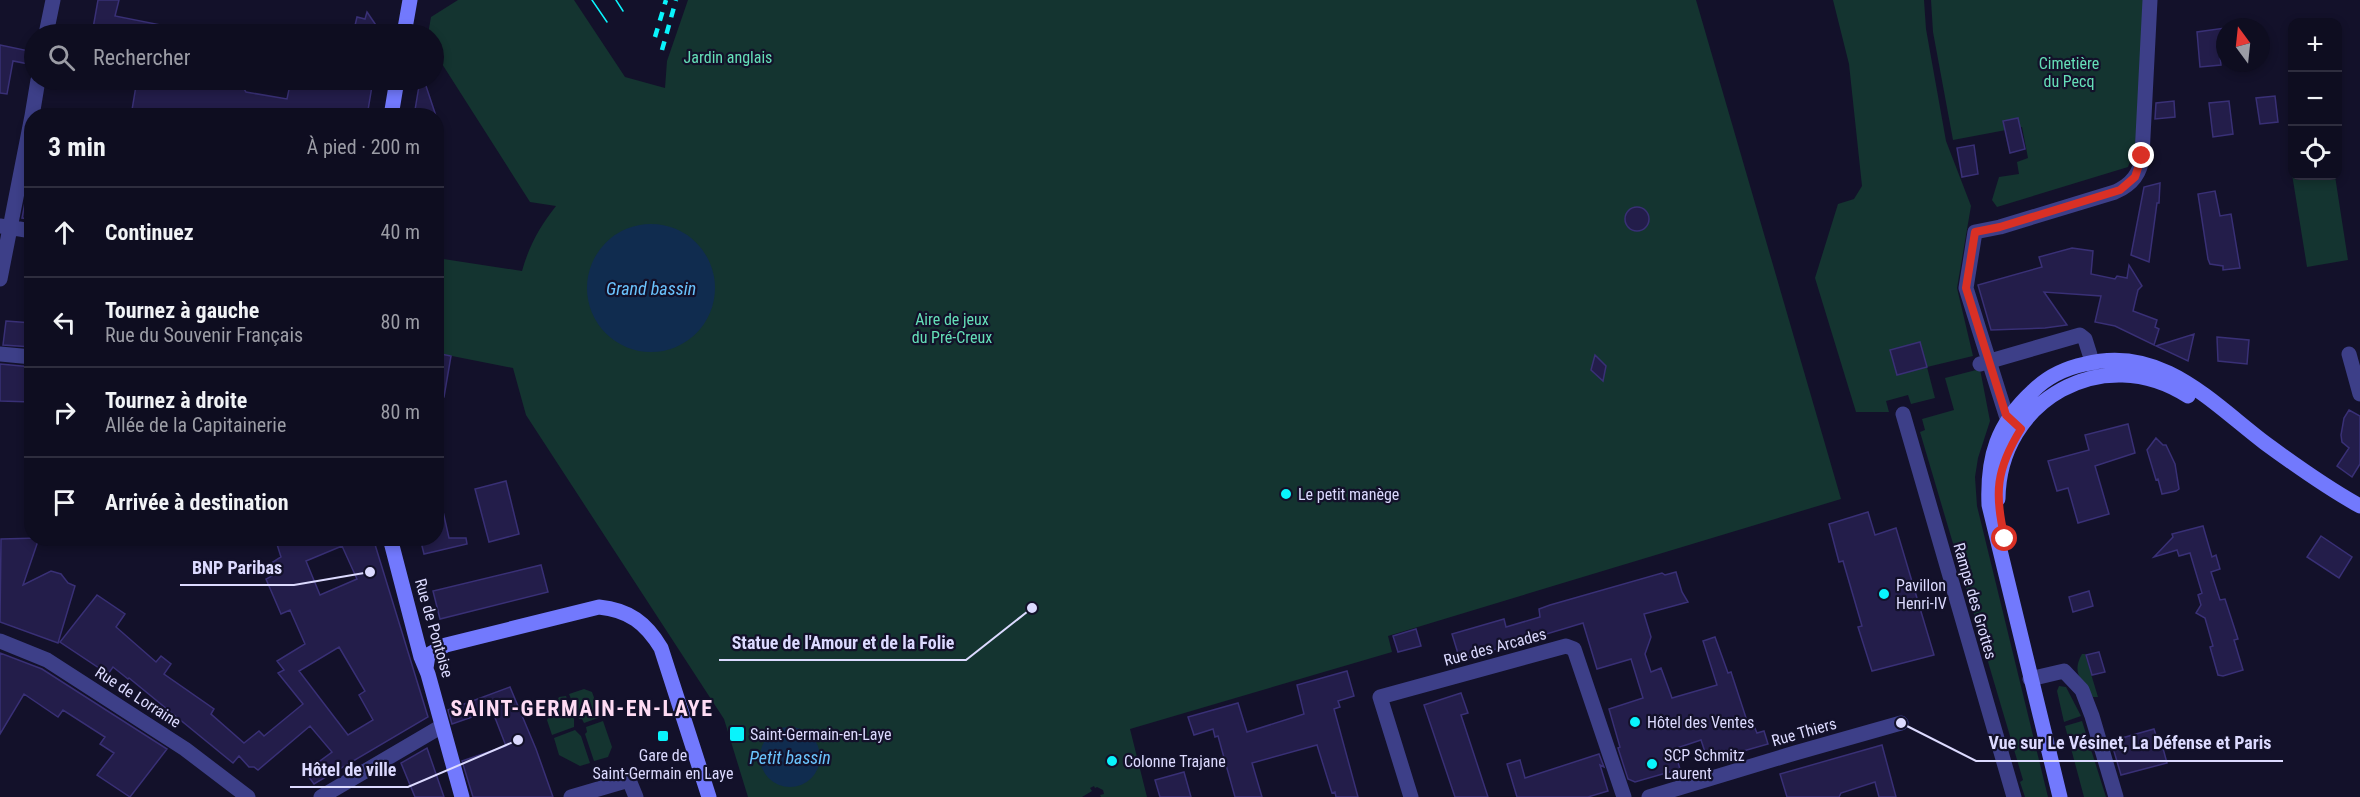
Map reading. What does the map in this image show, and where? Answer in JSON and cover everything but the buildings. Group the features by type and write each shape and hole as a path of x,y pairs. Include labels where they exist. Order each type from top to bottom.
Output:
{"main road":[{"path":"406,24 410,0"},
{"path":"392,108 395,90"},
{"path":"2061,797 1998,502 2002,465 2021,429 2039,406 2095,369 2130,360 2146,363 2176,376 2300,468 2360,506"},
{"path":"2070,797 2035,678 1989,505 1988,475 1991,458 2001,429 2020,403 2048,379 2079,365 2115,374 2136,374 2162,381 2175,387 2298,477 2360,516"},
{"name":"Rue de Pontoise","path":"392,546 416,641 426,668 462,797"},
{"path":"426,668 428,655 446,645 599,607 620,610 629,614 651,632 661,648 709,797"},
{"path":"413,623 427,639 446,645"}],"street":[{"path":"48,24 53,0"},
{"path":"2021,429 2008,418 1985,362 1966,288 1975,232 2000,227 2115,192 2126,187 2135,177 2142,159 2150,0"},
{"path":"33,108 36,90"},
{"path":"0,279 6,227 24,150"},
{"path":"6,227 24,230"},
{"path":"1985,362 2080,335 2085,339 2095,369"},
{"path":"0,354 24,356"},
{"path":"2349,354 2360,394"},
{"name":"Rampe des Grottes","path":"1903,414 2014,797"},
{"name":"Rue de Lorraine","path":"0,641 47,660 185,749 248,797"},
{"name":"Rue des Arcades","path":"1411,797 1380,697 1566,646 1574,650 1624,797"},
{"path":"2035,678 2064,671 2082,690 2116,797"},
{"name":"Rue Thiers","path":"1649,797 1901,723"},
{"path":"321,797 442,726"},
{"path":"571,797 629,780 636,797"}],"green space":[{"path":"458,0 574,0 625,77 665,88 667,61 688,0 1696,0 1841,499 1388,636 1392,652 1130,729 1147,797 1101,797 1100,795 1104,794 1103,790 1094,786 1090,788 1092,791 1082,797 748,797 724,719 526,415 513,368 444,354 444,259 522,271 536,237 556,206 530,202 444,67 444,24 430,24 431,17"},
{"path":"1833,0 1924,0 1926,29 1946,141 1971,206 1957,288 1973,356 1927,367 1935,398 1911,404 1908,395 1886,401 1889,412 1856,412 1815,278 1838,204 1854,199 1862,186 1849,64"},
{"name":"Cimetière du Pecq","path":"1931,0 2146,0 2137,144 2128,167 1997,207 1992,200 1999,177 2019,174 2017,162 2028,158 2022,127 1953,140 1933,32"},
{"path":"2293,180 2336,180 2348,260 2307,267"},
{"path":"1980,369 1990,421 1978,458 1975,477 1977,506 2048,797 2025,797 2020,782 2023,780 1920,432 1925,430 1922,419 1954,410 1945,378"},
{"path":"2082,654 2085,654 2098,697 2093,697 2079,677 2078,666"},
{"path":"2059,686 2066,687 2081,716 2064,722 2057,691"},
{"path":"584,689 592,692 601,717 584,723 582,719 579,719 569,694"},
{"path":"566,696 574,719 574,727 552,735 547,720 559,697"},
{"path":"603,721 612,747 608,757 594,761 585,734 586,727"},
{"path":"2082,721 2106,797 2084,797 2065,726"},
{"path":"575,730 581,736 590,763 580,766 559,755 554,738"}],"water":[{"name":"Grand bassin","path":"651,224 676,228 697,242 711,263 715,288 711,313 697,334 676,348 651,352 626,348 605,334 591,313 587,288 591,263 605,242 626,228"},
{"name":"Petit bassin","path":"784,727 796,727 807,732 815,740 820,757 818,769 807,782 796,787 784,787 773,782 765,774 760,763 760,751 765,740 773,732"}],"tram line":[{"path":"592,0 607,22"},
{"path":"616,0 623,11"}],"railway":[{"path":"655,37 666,0"},
{"path":"662,50 676,0"}],"place":[{"name":"Le petit manège","path":"1286,494"},
{"name":"BNP Paribas","path":"370,572"},
{"name":"Pavillon Henri-IV","path":"1884,594"},
{"name":"Statue de l'Amour et de la Folie","path":"1032,608"},
{"name":"Hôtel des Ventes","path":"1635,722"},
{"name":"Vue sur Le Vésinet, La Défense et Paris","path":"1901,723"},
{"name":"Saint-Germain-en-Laye","path":"737,734"},
{"name":"Gare de Saint-Germain en Laye","path":"663,736"},
{"name":"Hôtel de ville","path":"518,740"},
{"name":"Colonne Trajane","path":"1112,761"},
{"name":"SCP Schmitz Laurent","path":"1652,764"}],"district":[{"name":"SAINT-GERMAIN-EN-LAYE","path":"582,708"}],"route":[{"path":"2005,539 1998,502 1999,476 2008,450 2021,429 2006,415 1991,360 1966,288 1975,232 2000,227 2120,190 2126,187 2139,171 2142,156"}],"park label":[{"name":"Jardin anglais","path":"728,57"},
{"name":"Aire de jeux du Pré-Creux","path":"952,328"}]}
